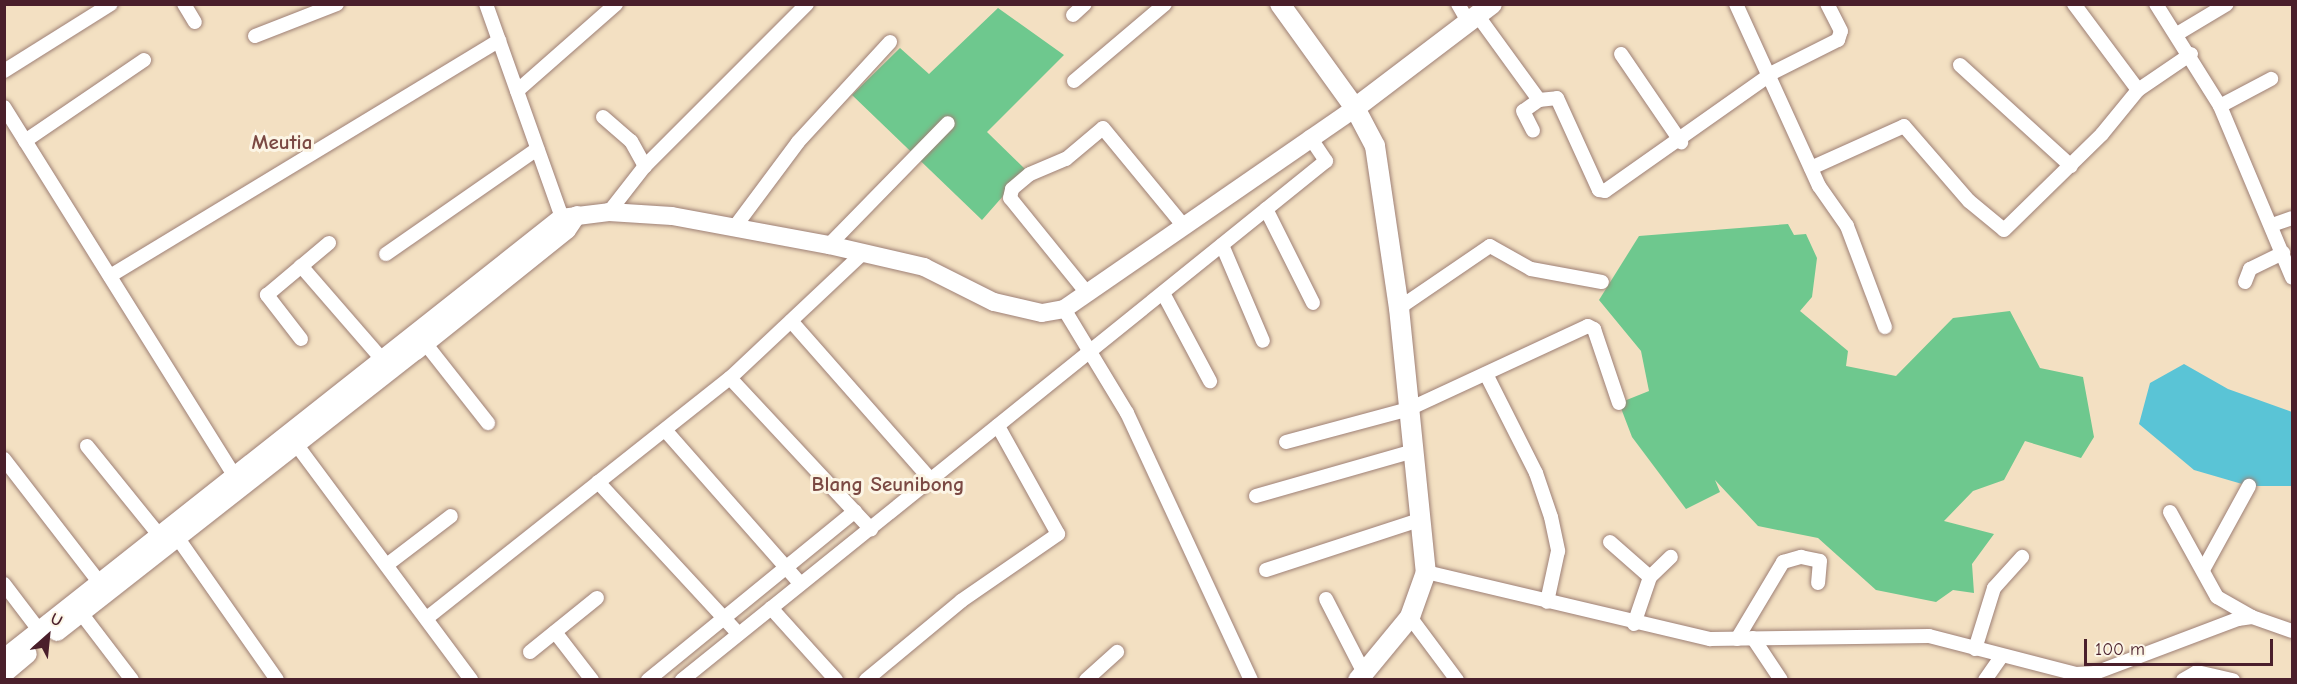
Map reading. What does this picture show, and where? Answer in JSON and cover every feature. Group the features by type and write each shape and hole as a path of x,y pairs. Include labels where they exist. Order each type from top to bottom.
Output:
{"highway":[{"path":"1280,4 1355,108 1375,146 1382,174 1399,308 1426,572 1410,617 1361,676"},
{"path":"1355,108 1480,14"}],"main road":[{"path":"4,674 39,630 99,582 125,570 177,537 297,444 323,413 381,358 569,221 609,212 734,228 829,245 924,267 1019,311 1064,309 1355,108"},
{"path":"4,658 25,649 81,613 159,535 233,474 425,343 569,221"}],"street":[{"path":"4,70 111,4"},
{"path":"184,4 195,22"},
{"path":"255,36 337,4"},
{"path":"486,4 537,149 569,221"},
{"path":"517,91 616,4"},
{"path":"609,212 645,166 807,4"},
{"path":"1073,15 1085,4"},
{"path":"1074,81 1165,4"},
{"path":"1458,4 1480,14 1539,100"},
{"path":"1736,4 1772,73 1811,168 1844,221 1885,327"},
{"path":"1533,132 1522,111 1539,100 1557,98 1601,191 1681,142 1772,73 1841,37 1827,4"},
{"path":"2074,4 2138,90"},
{"path":"2156,4 2191,54 2220,106 2292,277"},
{"path":"2177,34 2228,4"},
{"path":"110,276 499,40"},
{"path":"734,228 798,142 890,42"},
{"path":"1621,54 1681,142"},
{"path":"1811,168 1904,126 1969,201 1996,229 2004,230 2071,165 2138,90 2191,54"},
{"path":"25,141 144,60"},
{"path":"1960,65 2071,165"},
{"path":"2220,106 2271,79"},
{"path":"4,107 233,474"},
{"path":"603,117 631,141 645,166"},
{"path":"829,245 948,123"},
{"path":"1087,293 1010,198 1012,189 1030,174 1066,159 1103,128 1183,225"},
{"path":"682,680 1326,161 1315,134"},
{"path":"386,254 537,149"},
{"path":"1266,209 1313,303"},
{"path":"2272,225 2292,218"},
{"path":"301,339 267,296 329,243"},
{"path":"1222,245 1263,341"},
{"path":"1399,308 1490,246 1522,267 1602,282"},
{"path":"427,618 730,378 863,253"},
{"path":"2245,282 2250,269 2283,253"},
{"path":"301,266 381,358"},
{"path":"1163,293 1210,381"},
{"path":"1064,309 1092,351 1251,680"},
{"path":"791,321 931,480"},
{"path":"1286,442 1409,409 1590,326 1619,403"},
{"path":"425,343 488,423"},
{"path":"1486,374 1536,473 1551,517 1558,551 1547,602"},
{"path":"730,378 871,529"},
{"path":"866,680 961,602 1058,534 998,426"},
{"path":"665,430 801,584"},
{"path":"297,444 388,564 471,680"},
{"path":"87,446 159,535"},
{"path":"1256,496 1414,451"},
{"path":"4,459 99,582"},
{"path":"598,482 739,634"},
{"path":"2203,570 2249,486"},
{"path":"648,680 855,511"},
{"path":"2170,512 2217,597 2252,617 2292,631"},
{"path":"388,564 451,516"},
{"path":"1266,570 1422,519"},
{"path":"177,537 277,680"},
{"path":"1610,542 1650,577"},
{"path":"1634,624 1650,577 1671,557"},
{"path":"1737,639 1783,562 1801,557 1820,561 1818,583"},
{"path":"1975,649 1994,588 2022,557"},
{"path":"1426,572 1634,624 1737,639 1929,636 2058,676 2095,673 2211,625 2252,617"},
{"path":"4,584 39,630"},
{"path":"530,652 597,598"},
{"path":"1326,599 1361,676"},
{"path":"771,608 836,680"},
{"path":"81,613 132,680"},
{"path":"1410,617 1457,680"},
{"path":"555,632 592,680"},
{"path":"1753,638 1781,680"},
{"path":"1086,680 1117,652"},
{"path":"1985,680 2001,657"},
{"path":"2182,680 2197,672 2233,680"}],"green space":[{"path":"998,8 1064,55 987,132 1026,170 982,220 852,95 900,48 929,74"},
{"path":"1788,224 1794,235 1806,234 1817,258 1812,297 1800,311 1848,351 1846,366 1896,376 1953,318 2010,311 2040,368 2083,377 2094,437 2081,458 2025,441 2004,480 1973,491 1944,521 1994,534 1972,564 1974,593 1953,590 1936,602 1876,590 1818,538 1758,526 1715,480 1720,492 1686,509 1632,437 1619,403 1649,391 1641,351 1599,300 1639,236"}],"water":[{"path":"2184,364 2228,389 2292,412 2292,486 2249,486 2194,470 2139,424 2150,383"}],"district":[{"name":"Meutia","path":"282,142"},
{"name":"Blang Seunibong","path":"888,484"}]}
